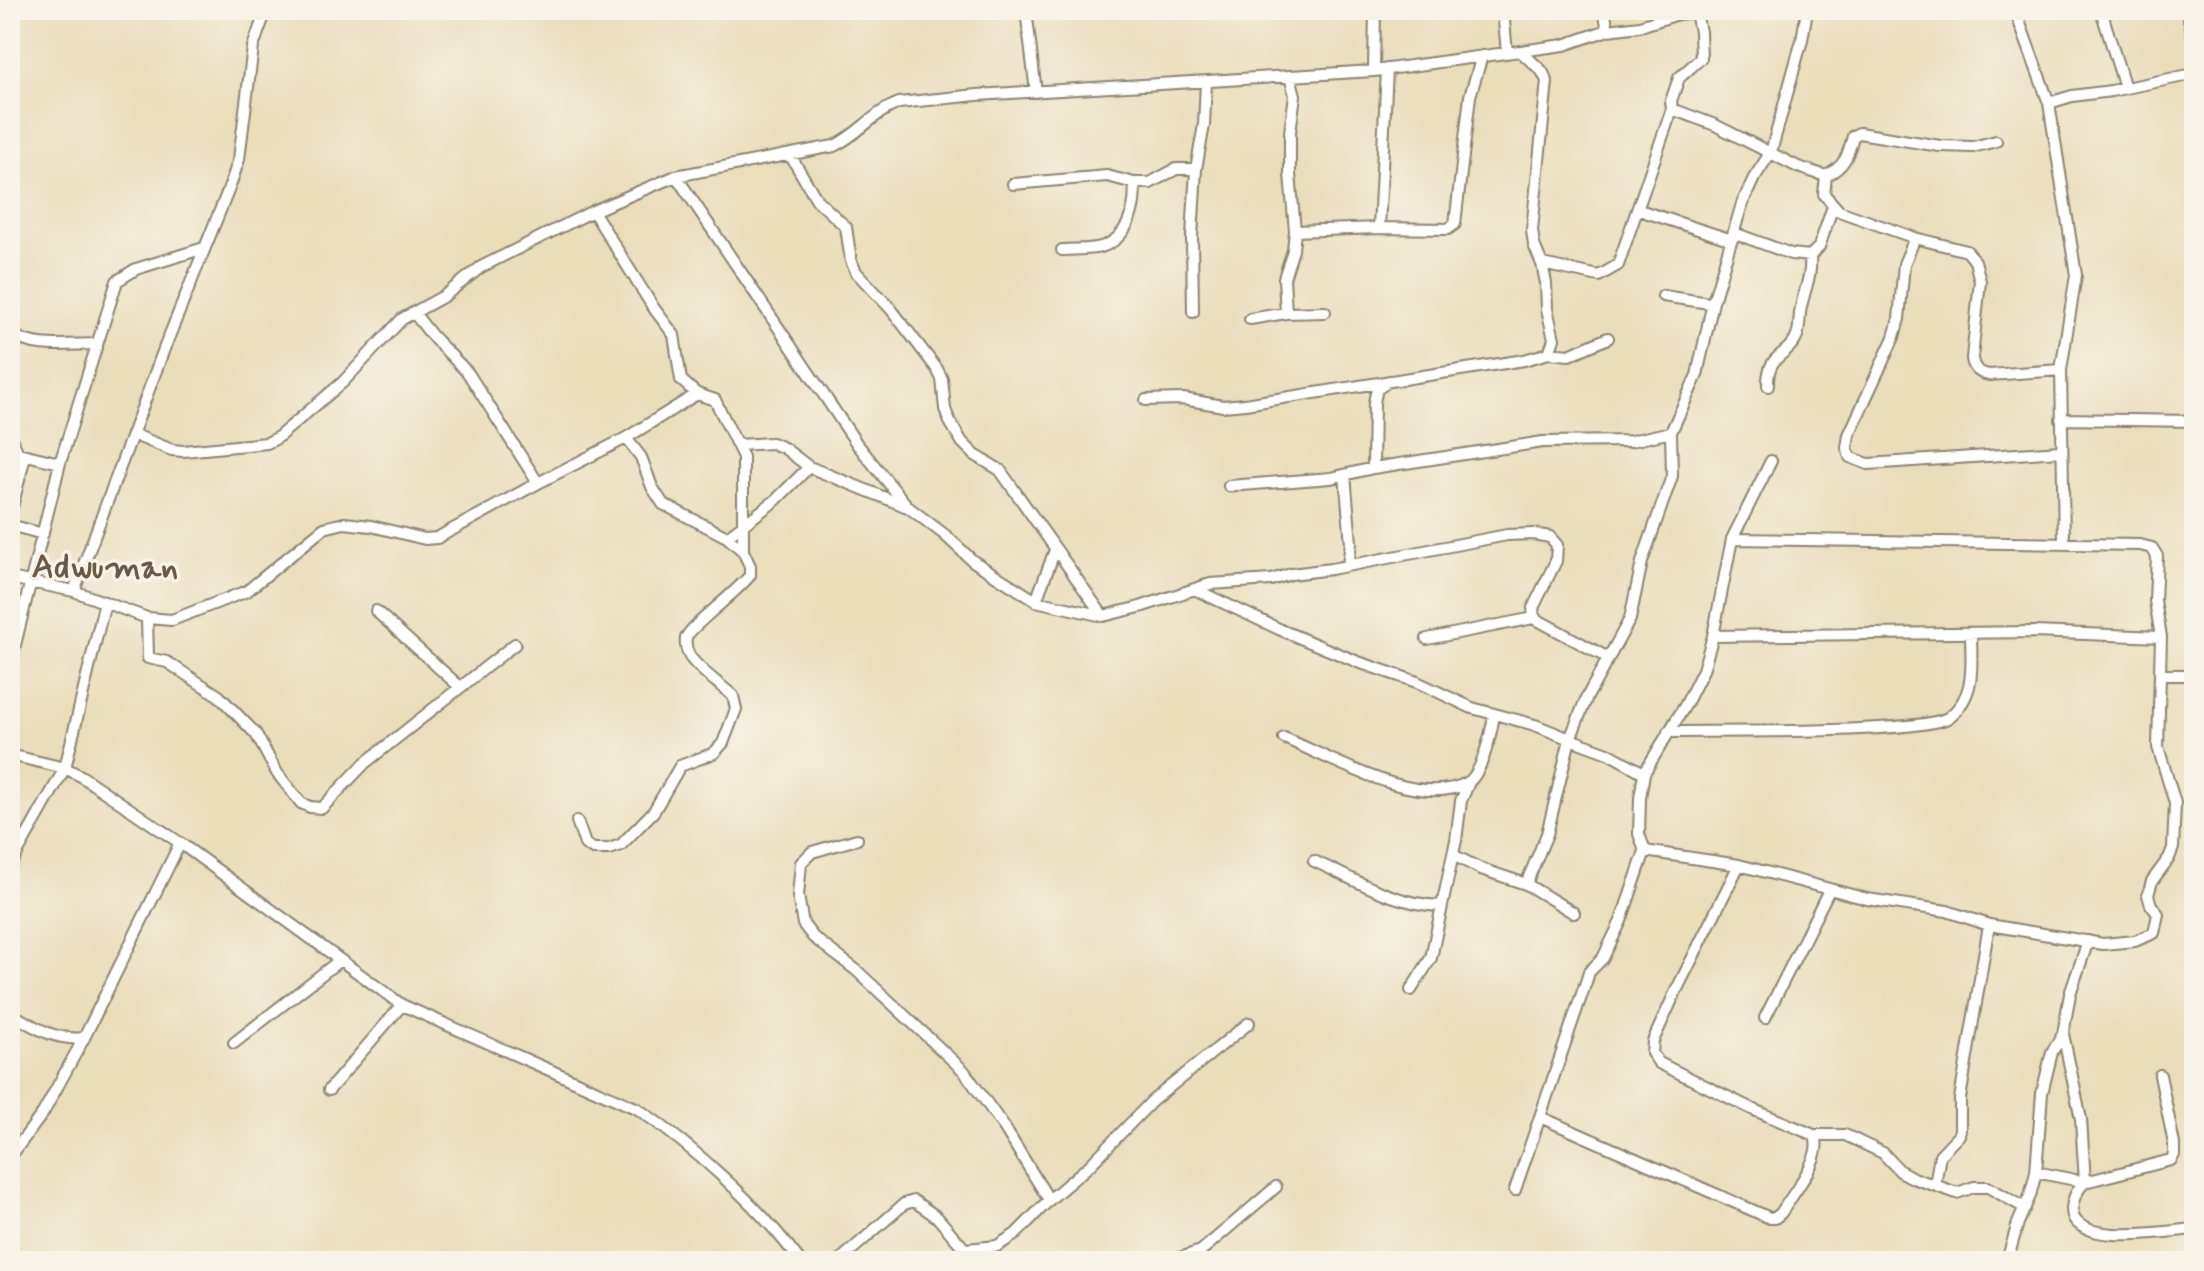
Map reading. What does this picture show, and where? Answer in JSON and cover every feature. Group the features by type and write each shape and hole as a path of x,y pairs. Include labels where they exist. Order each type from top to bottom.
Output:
{"street":[{"path":"74,591 239,159 253,47 265,10"},
{"path":"1026,10 1036,92"},
{"path":"1374,71 1375,10"},
{"path":"1503,10 1507,53"},
{"path":"1604,10 1608,30"},
{"path":"1526,884 1547,834 1570,739 1587,697 1630,619 1642,562 1672,476 1671,432 1697,375 1713,302 1742,204 1771,152 1802,40 1807,10"},
{"path":"2015,10 2049,103 2076,275 2061,370 2064,542"},
{"path":"2101,10 2125,88"},
{"path":"2187,10 2194,41"},
{"path":"132,434 172,450 183,451 267,443 343,382 402,319 444,296 481,267 593,211 676,176 834,146 847,140 888,107 899,103 1374,71 1564,45 1608,30 1640,26 1696,11 1701,58 1679,78 1671,101 1672,109 1618,265 1599,276 1542,264"},
{"path":"1520,51 1542,71 1547,81 1532,230 1546,283 1549,325 1554,339 1549,353"},
{"path":"1295,231 1448,229 1455,224 1470,96 1482,56"},
{"path":"1379,228 1387,69"},
{"path":"2049,103 2194,74"},
{"path":"1286,313 1284,278 1295,231 1290,132 1295,95 1290,77"},
{"path":"1193,312 1192,237 1206,82"},
{"path":"1672,109 1715,125 1798,167 1826,176 1840,169 1847,159 1853,136 1859,133 1940,146 1973,147 1996,141"},
{"path":"790,155 817,200 846,227 851,261 856,272 891,309 937,369 942,379 945,409 962,442 975,455 1000,470 1103,616"},
{"path":"1013,184 1107,176 1134,183 1150,183 1176,169 1196,169"},
{"path":"676,176 857,444 908,507 973,561 1036,601 1103,616 1225,581 1271,580 1507,535 1533,534 1550,537 1557,545 1556,561 1533,608 1534,618"},
{"path":"1826,176 1824,194 1833,206 1915,238 1967,251 1975,261 1980,281 1972,358 1976,369 1989,375 2061,370"},
{"path":"1062,250 1104,246 1124,232 1136,198 1134,183"},
{"path":"1768,386 1772,364 1798,336 1803,295 1811,280 1810,256 1819,247 1833,206"},
{"path":"1639,210 1791,254 1810,256"},
{"path":"577,821 585,844 593,849 621,845 654,811 680,766 714,753 723,743 734,719 736,702 690,657 686,637 750,575 750,566 743,551 744,468 738,445 715,400 697,394 681,380 674,335 593,211"},
{"path":"1915,238 1904,264 1899,319 1894,337 1849,435 1847,448 1850,457 1868,464 2061,451"},
{"path":"10,665 14,626 31,581 60,463 117,281 136,269 204,248"},
{"path":"1663,296 1713,302"},
{"path":"1250,319 1286,313 1325,312"},
{"path":"414,313 468,373 538,483"},
{"path":"10,333 18,339 40,345 96,344"},
{"path":"1146,400 1183,399 1223,406 1245,404 1524,360 1549,353 1569,355 1608,338"},
{"path":"1373,468 1374,402 1377,389 1390,380"},
{"path":"10,578 74,591 147,618 172,620 247,591 324,528 344,523 425,539 437,538 626,438 697,394"},
{"path":"2061,419 2194,421"},
{"path":"1229,486 1345,475 1543,442 1631,441 1671,432"},
{"path":"10,436 18,453 60,463"},
{"path":"626,438 641,457 652,487 663,504 727,537 743,551"},
{"path":"738,445 772,443 809,467 908,507"},
{"path":"10,515 25,456"},
{"path":"1515,1190 1589,972 1603,958 1621,921 1645,851 1639,834 1644,773 1703,670 1713,636 1732,539 1771,461"},
{"path":"727,537 776,500 809,467"},
{"path":"1345,475 1351,543 1348,565"},
{"path":"10,525 43,534"},
{"path":"1645,851 1739,865 1829,890 1947,911 1989,925 2103,944 2135,941 2154,933 2157,926 2158,914 2148,895 2152,881 2173,848 2175,803 2158,747 2161,637 2155,601 2157,556 2152,548 2064,542 1732,539"},
{"path":"1036,601 1055,550"},
{"path":"1194,589 1358,662 1417,682 1472,708 1535,725 1608,753 1644,773"},
{"path":"10,866 65,768 105,602"},
{"path":"376,611 460,687"},
{"path":"147,618 148,658 167,662 219,696 256,734 277,773 301,803 322,808 365,763 515,644"},
{"path":"1427,639 1534,618 1608,658"},
{"path":"1713,636 1971,633 2161,637"},
{"path":"1668,732 1866,728 1939,722 1954,711 1968,694 1971,685 1971,633"},
{"path":"2160,675 2194,675"},
{"path":"1411,990 1431,958 1461,801 1491,734 1494,714"},
{"path":"1284,738 1374,778 1419,790 1439,790 1469,782"},
{"path":"10,755 65,768 81,776 180,843 402,1005 638,1109 661,1125 727,1183 800,1261"},
{"path":"857,839 812,852 801,863 798,896 803,924 813,937 856,970 964,1071 1004,1127 1049,1200"},
{"path":"10,1157 43,1113 84,1038 180,843"},
{"path":"1453,855 1481,869 1526,884 1574,913"},
{"path":"1314,861 1393,896 1422,905 1441,906"},
{"path":"1739,865 1653,1041 1652,1053 1659,1063 1754,1110 1814,1135 1845,1135 1883,1153 1900,1171 1935,1185 1957,1193 1974,1187 1988,1187 2025,1208"},
{"path":"1765,1018 1829,890"},
{"path":"1935,1185 1942,1151 1959,1135 1960,1099 1989,925"},
{"path":"2007,1261 2036,1172 2042,1093 2052,1052 2063,1034 2070,994 2088,941"},
{"path":"234,1043 340,960"},
{"path":"329,1090 402,1005"},
{"path":"10,1013 47,1035 84,1038"},
{"path":"966,1249 997,1246 1016,1234 1090,1165 1152,1101 1249,1023"},
{"path":"2063,1034 2081,1119 2085,1182 2073,1199 2073,1217 2079,1225 2119,1236 2194,1229"},
{"path":"2036,1172 2085,1182 2171,1160 2174,1144 2160,1075"},
{"path":"1540,1117 1770,1218 1781,1213 1813,1161 1818,1149 1814,1135"},
{"path":"1171,1261 1201,1251 1276,1187"},
{"path":"839,1261 904,1204 914,1201 937,1217 975,1261"}],"district":[{"name":"Adwuman","path":"105,565"}]}
